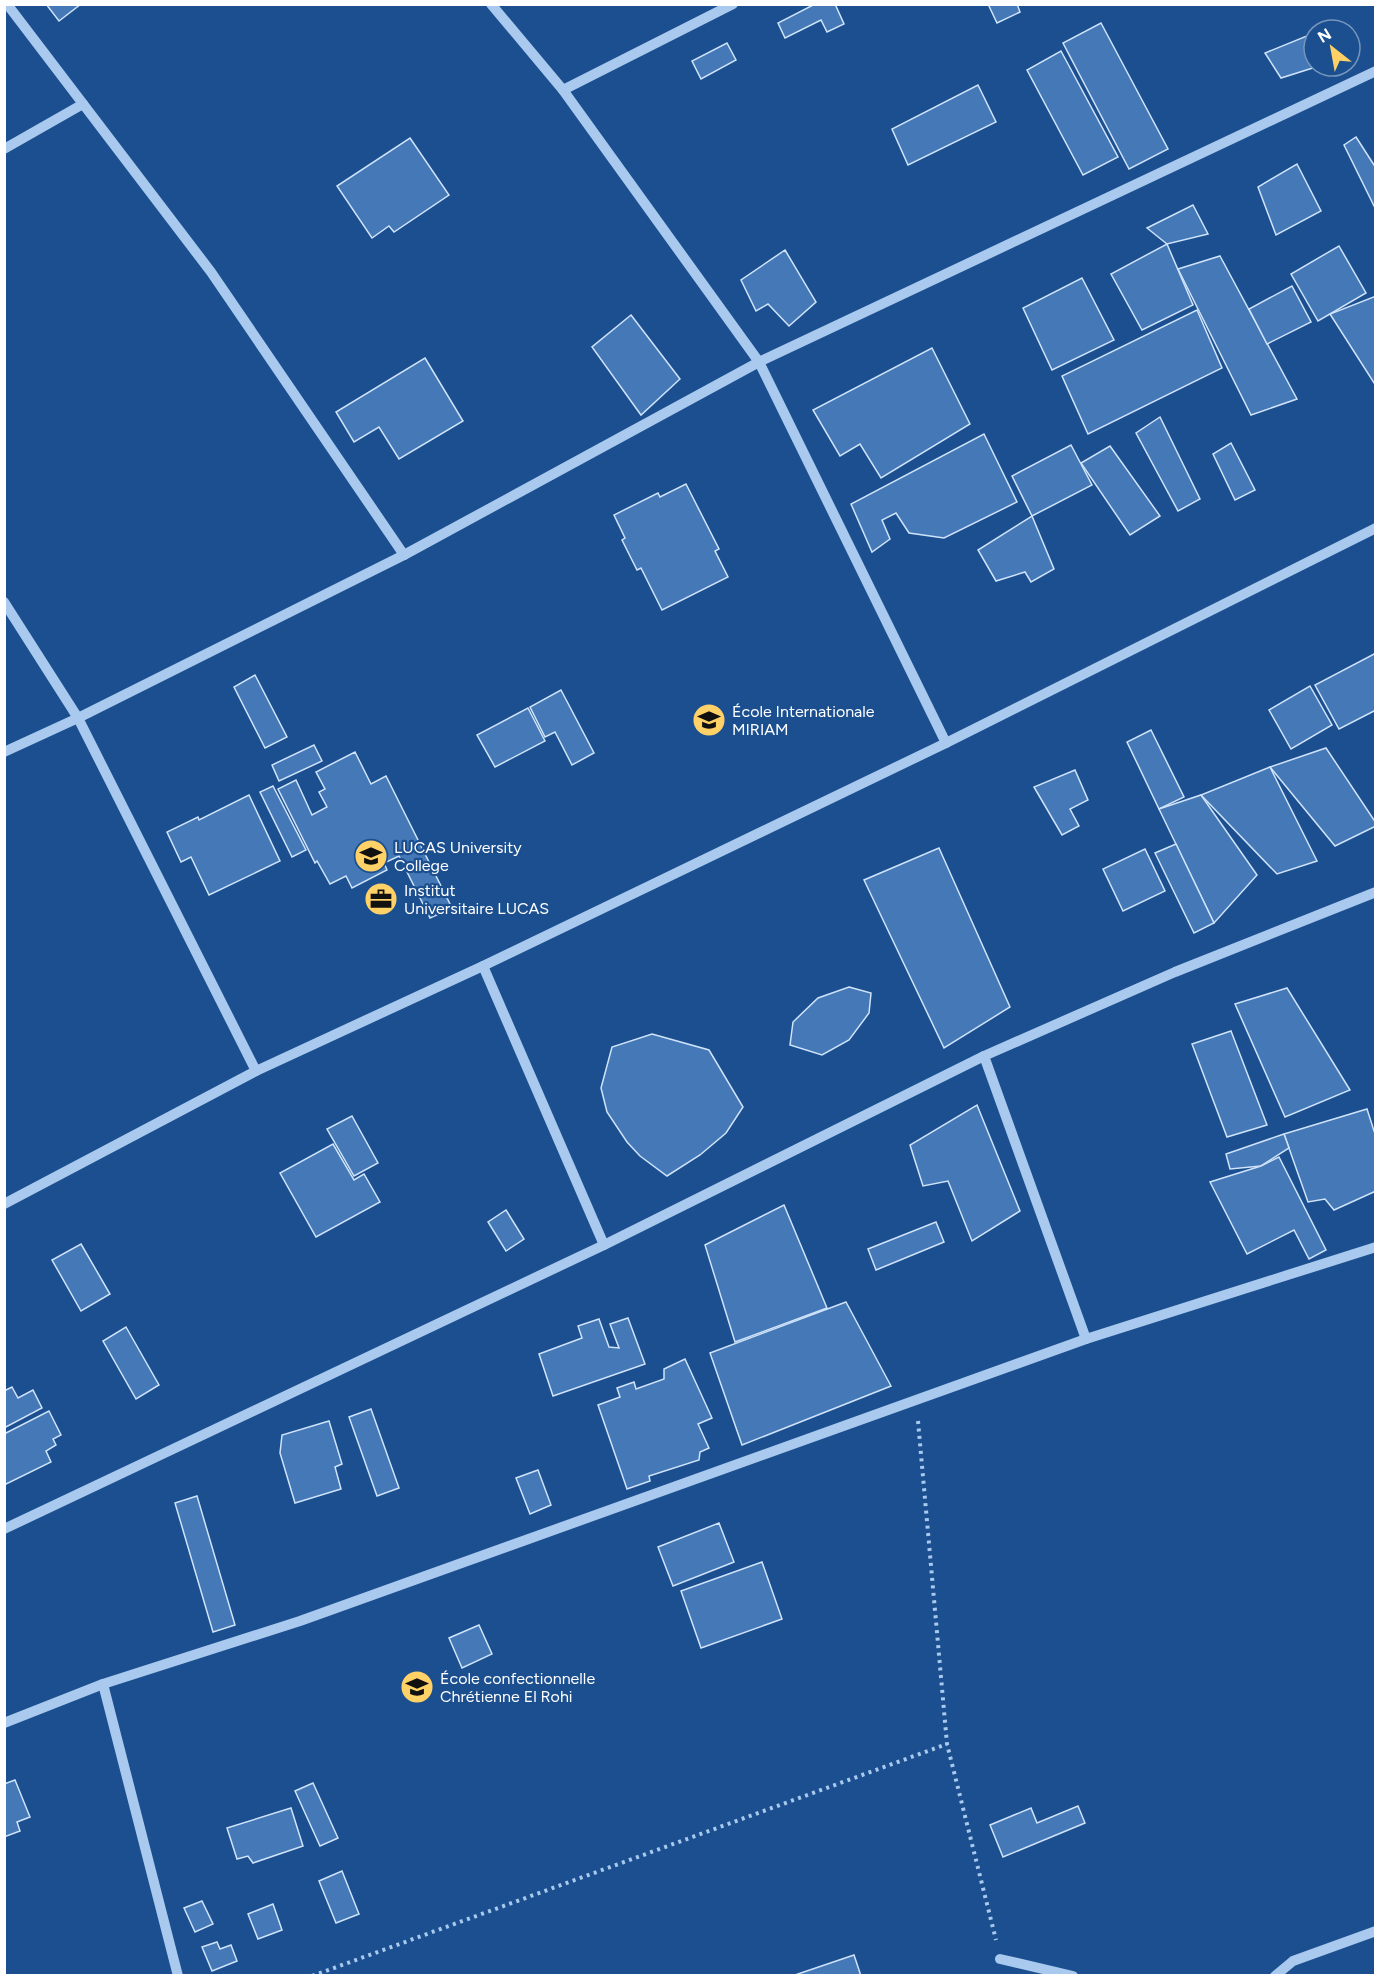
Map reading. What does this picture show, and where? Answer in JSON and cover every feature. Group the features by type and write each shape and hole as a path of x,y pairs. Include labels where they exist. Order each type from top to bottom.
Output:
{"street":[{"path":"7,4 211,272 404,555"},
{"path":"491,4 563,90 759,362 946,743"},
{"path":"563,90 733,4"},
{"path":"4,752 78,718 404,555 759,362 1376,71"},
{"path":"4,148 83,104"},
{"path":"4,1204 256,1071 483,966 946,743 1376,528"},
{"path":"4,602 78,718 256,1071"},
{"path":"4,1529 604,1245 984,1056 1176,972 1376,892"},
{"path":"483,966 604,1245"},
{"path":"984,1056 1086,1339"},
{"path":"4,1723 103,1684 300,1621 1086,1339 1376,1247"},
{"path":"103,1684 178,1976"},
{"path":"1275,1976 1293,1961 1376,1931"},
{"path":"1000,1959 1073,1976"}],"path":[{"path":"916,1401 947,1744 1000,1959"},
{"path":"312,1976 947,1744"}],"building":[{"path":"46,4 81,4 59,21"},
{"path":"815,4 835,4 844,24 827,32 821,20 785,38 778,23"},
{"path":"988,4 1017,4 1020,12 997,23"},
{"path":"1101,23 1168,149 1129,169 1063,43"},
{"path":"1302,38 1302,71 1281,78 1265,53"},
{"path":"727,43 736,60 701,79 692,61"},
{"path":"1061,51 1118,157 1083,175 1027,70"},
{"path":"978,85 996,122 908,165 892,129"},
{"path":"1356,137 1376,168 1376,210 1344,145"},
{"path":"410,138 449,195 394,232 389,226 372,238 337,186"},
{"path":"1297,164 1321,211 1276,235 1258,187"},
{"path":"1193,205 1208,234 1167,244 1147,228"},
{"path":"1167,244 1193,305 1142,330 1111,274"},
{"path":"1339,246 1366,293 1318,321 1291,274"},
{"path":"785,250 816,302 789,326 768,304 756,311 741,280"},
{"path":"1220,256 1297,399 1251,415 1178,269"},
{"path":"1082,278 1114,340 1052,370 1023,308"},
{"path":"1292,286 1311,322 1267,344 1249,309"},
{"path":"1376,296 1376,386 1330,314"},
{"path":"1197,310 1222,368 1088,434 1062,376"},
{"path":"631,315 680,379 641,415 592,347"},
{"path":"932,348 970,424 881,478 860,444 840,456 813,410"},
{"path":"425,358 463,421 399,459 379,427 354,442 336,412"},
{"path":"1160,417 1200,499 1178,511 1136,433"},
{"path":"984,434 1017,502 944,538 909,533 896,513 882,520 890,539 872,552 851,504"},
{"path":"1231,443 1255,490 1235,500 1213,454"},
{"path":"1071,445 1092,485 1032,516 1012,476"},
{"path":"1110,446 1160,516 1130,535 1081,463"},
{"path":"686,484 719,549 715,551 728,577 662,610 641,568 637,570 622,540 625,538 614,515 658,493 660,497"},
{"path":"1032,516 1054,569 1031,582 1025,572 996,581 978,550"},
{"path":"1376,653 1376,710 1339,729 1315,685"},
{"path":"255,675 287,737 265,748 234,687"},
{"path":"1310,686 1332,725 1291,749 1269,710"},
{"path":"561,690 594,753 572,765 555,732 545,737 530,707"},
{"path":"528,708 545,741 495,767 477,735"},
{"path":"1151,730 1184,797 1159,809 1127,742"},
{"path":"314,745 322,761 279,781 272,765"},
{"path":"1326,748 1376,823 1376,826 1335,846 1270,767"},
{"path":"355,752 371,784 386,776 452,908 430,918 399,856 384,863 387,870 352,888 346,876 330,884 317,861 315,863 278,789 296,780 312,815 327,807 319,792 325,789 316,772"},
{"path":"1270,767 1317,861 1277,874 1201,795"},
{"path":"1075,770 1088,800 1070,809 1079,826 1062,835 1034,787"},
{"path":"273,786 306,850 292,857 260,792"},
{"path":"249,795 280,861 209,895 191,857 181,862 167,832 198,817 199,820"},
{"path":"1201,795 1257,875 1214,923 1159,809"},
{"path":"1176,844 1214,923 1194,933 1155,853"},
{"path":"939,848 1010,1007 944,1048 864,880"},
{"path":"1145,849 1165,891 1123,911 1103,869"},
{"path":"849,987 871,993 869,1013 849,1040 822,1055 790,1045 793,1022 818,998"},
{"path":"1287,988 1350,1090 1285,1117 1235,1004"},
{"path":"1231,1031 1267,1125 1227,1137 1192,1044"},
{"path":"652,1034 709,1050 743,1107 726,1133 700,1155 667,1176 640,1156 627,1142 607,1112 601,1088 612,1047"},
{"path":"977,1105 1020,1211 972,1241 948,1181 923,1186 910,1145"},
{"path":"1367,1109 1376,1137 1376,1191 1334,1210 1325,1199 1308,1202 1284,1134"},
{"path":"352,1116 378,1163 354,1176 327,1129"},
{"path":"1284,1134 1289,1148 1261,1166 1230,1169 1226,1154"},
{"path":"333,1144 354,1180 364,1174 380,1202 316,1237 280,1173"},
{"path":"1279,1157 1326,1250 1309,1259 1294,1230 1247,1254 1210,1182 1261,1166"},
{"path":"784,1205 827,1308 735,1342 705,1245"},
{"path":"506,1210 524,1239 506,1251 488,1222"},
{"path":"936,1222 944,1242 876,1270 868,1249"},
{"path":"81,1244 110,1294 81,1311 52,1260"},
{"path":"846,1302 891,1386 742,1445 710,1353"},
{"path":"628,1318 645,1364 553,1396 539,1354 582,1338 578,1326 599,1319 609,1347 619,1348 610,1324"},
{"path":"126,1327 159,1385 136,1399 103,1341"},
{"path":"685,1359 712,1418 698,1424 709,1448 700,1452 699,1460 649,1476 650,1481 627,1489 598,1405 620,1397 617,1388 634,1382 636,1389 664,1379 664,1369"},
{"path":"12,1387 18,1398 33,1390 42,1408 4,1428 4,1391"},
{"path":"371,1409 399,1488 377,1496 349,1417"},
{"path":"49,1411 61,1435 53,1439 56,1445 46,1451 51,1462 4,1485 4,1434"},
{"path":"329,1421 342,1464 335,1467 341,1489 295,1503 280,1453 282,1435"},
{"path":"538,1470 551,1505 530,1514 516,1478"},
{"path":"197,1496 235,1625 213,1632 175,1503"},
{"path":"719,1523 734,1562 673,1586 658,1547"},
{"path":"762,1562 782,1619 701,1648 681,1591"},
{"path":"479,1625 492,1654 462,1668 449,1638"},
{"path":"15,1780 30,1817 17,1822 20,1831 4,1837 4,1784"},
{"path":"313,1783 338,1838 320,1846 295,1791"},
{"path":"1078,1806 1085,1823 1003,1857 990,1825 1031,1808 1037,1823"},
{"path":"291,1808 303,1846 253,1863 248,1856 237,1859 227,1828"},
{"path":"342,1871 359,1914 336,1923 319,1881"},
{"path":"202,1901 213,1924 195,1932 184,1908"},
{"path":"273,1904 282,1930 258,1939 248,1914"},
{"path":"217,1942 220,1949 231,1945 237,1961 212,1971 202,1947"},
{"path":"854,1955 861,1976 792,1976"}],"place":[{"name":"École Internationale MIRIAM","path":"709,720"},
{"name":"LUCAS University College","path":"371,856"},
{"name":"Institut Universitaire LUCAS","path":"381,899"},
{"name":"École confectionnelle Chrétienne El Rohi","path":"417,1687"}]}
